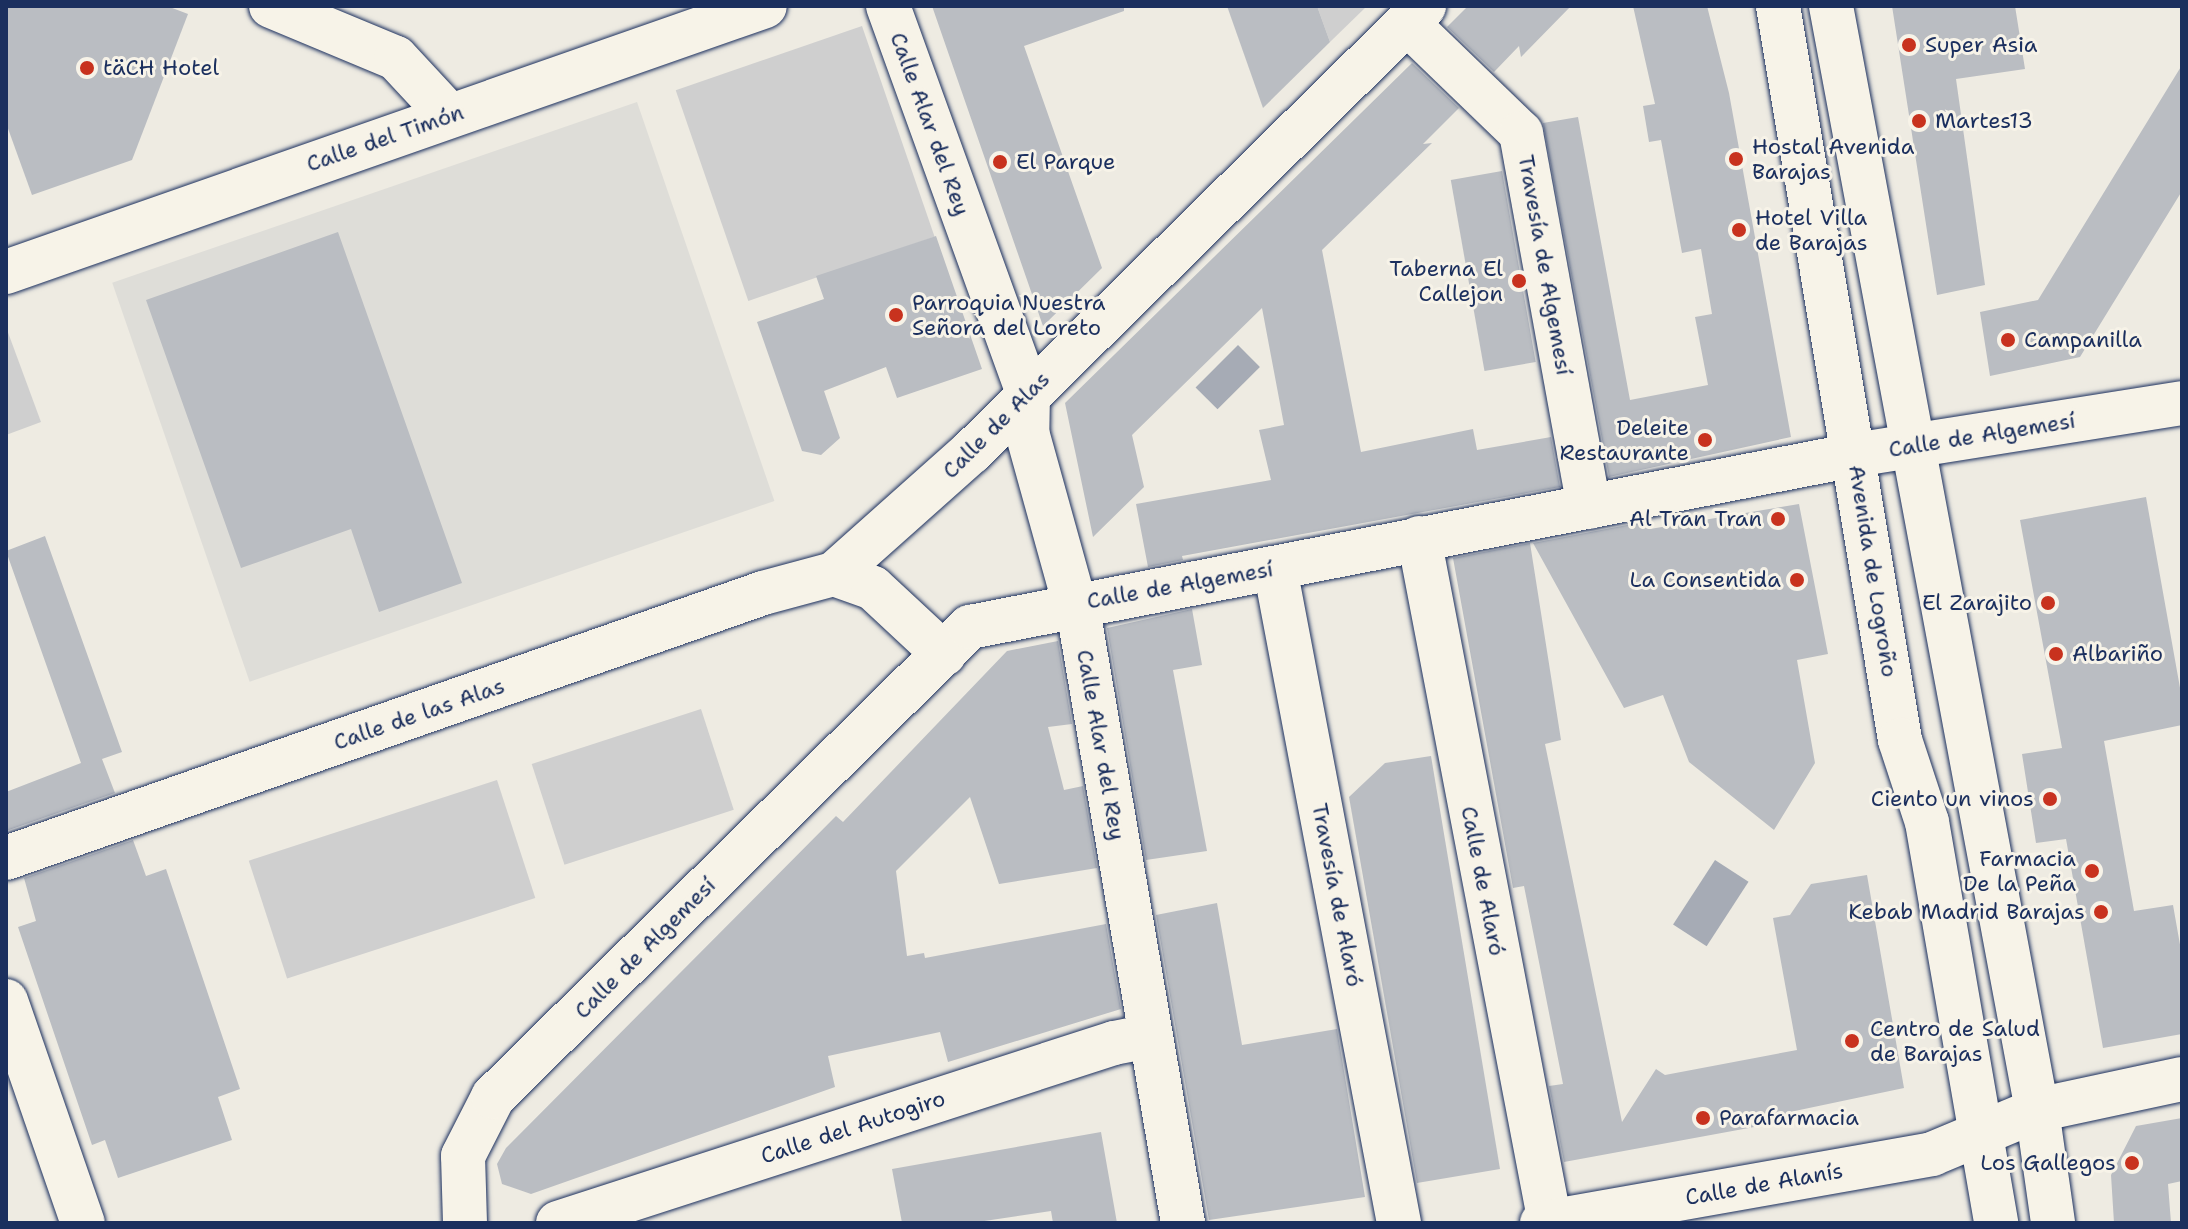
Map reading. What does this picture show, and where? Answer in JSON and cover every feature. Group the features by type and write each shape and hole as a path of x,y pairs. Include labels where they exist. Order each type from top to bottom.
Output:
{"street":[{"path":"271,6 396,58 449,115"},
{"name":"Calle del Timón","path":"6,272 765,6"},
{"name":"Calle Alar del Rey","path":"888,6 1028,393 1027,432 1075,604 1183,1223"},
{"name":"Avenida de Logroño","path":"1778,6 1900,740 1927,822 1984,1133 1996,1223"},
{"path":"1831,6 2037,1110 2053,1223"},
{"name":"Calle de Alas","path":"834,574 971,452 1415,14"},
{"name":"Travesía de Algemesí","path":"1415,14 1521,133 1589,507"},
{"name":"Calle de Algemesí","path":"465,1223 463,1156 493,1097 970,627 1075,604 1854,455 2182,403"},
{"name":"Calle de Alaró","path":"1419,538 1547,1223"},
{"name":"Travesía de Alaró","path":"1275,568 1399,1223"},
{"path":"834,574 873,588 944,654"},
{"name":"Calle de las Alas","path":"6,858 763,593 834,574"},
{"path":"6,1001 83,1223"},
{"name":"Calle del Autogiro","path":"558,1223 1114,1043 1150,1036"},
{"path":"1984,1133 2037,1110 2182,1079"},
{"name":"Calle de Alanís","path":"1547,1223 1932,1154 1984,1133"}],"shaded area":[{"path":"1317,6 1367,6 1330,42"},
{"path":"862,26 935,237 748,301 676,90"},
{"path":"637,102 774,501 250,682 112,283"},
{"path":"6,327 41,422 6,435"},
{"path":"1238,345 1260,367 1217,409 1196,387"},
{"path":"701,709 734,810 564,865 532,764"},
{"path":"497,780 535,898 287,979 249,861"},
{"path":"1715,860 1749,882 1707,946 1673,925"}],"building":[{"name":"täCH Hotel","path":"6,6 167,6 188,14 132,160 32,195 6,123"},
{"path":"932,6 1124,6 1124,11 1024,46 1102,268 1043,326"},
{"path":"1227,6 1317,6 1330,42 1263,108"},
{"path":"1468,6 1571,6 1521,57 1519,46 1494,72 1447,27"},
{"path":"1633,6 1707,6 1729,93 1791,437 1609,477 1543,123 1578,117 1630,400 1708,385 1695,317 1712,314 1701,249 1682,253 1661,140 1649,142 1643,106 1655,104"},
{"path":"1892,6 2015,6 2025,69 1956,79 1985,285 1937,295"},
{"path":"1412,63 1459,108 1423,144 1432,143 1322,250 1361,452 1473,429 1477,450 1551,437 1560,487 1182,556 1183,560 1148,567 1136,504 1271,480 1259,430 1284,425 1262,308 1132,435 1144,487 1093,537 1065,403"},
{"path":"2182,65 2182,191 2080,357 1990,376 1980,312 2038,300"},
{"path":"1502,171 1536,362 1484,371 1451,180"},
{"path":"338,232 462,583 379,612 351,529 241,568 146,300"},
{"name":"Parroquia Nuestra Señora del Loreto","path":"936,236 982,369 897,398 886,367 824,391 840,438 821,455 802,451 757,322 824,299 816,276"},
{"path":"2146,497 2182,699 2182,725 2104,741 2134,911 2173,905 2182,956 2182,1034 2103,1048 2066,839 2036,843 2022,754 2062,748 2020,520"},
{"path":"1799,504 1828,654 1797,660 1815,763 1774,830 1689,762 1663,695 1624,708 1533,543 1648,521 1650,529"},
{"path":"45,536 122,752 102,759 115,793 6,831 6,792 81,763 6,551"},
{"path":"1530,543 1561,740 1545,744 1622,1122 1656,1069 1665,1075 1797,1050 1773,918 1790,915 1811,884 1867,875 1904,1088 1790,1112 1792,1120 1564,1162 1549,1086 1563,1084 1524,886 1513,888 1453,558"},
{"path":"1192,609 1202,665 1173,670 1207,851 1146,860 1107,628"},
{"path":"1058,641 1072,724 1048,727 1064,790 1083,786 1097,868 999,884 970,797 896,871 907,956 924,953 925,958 1106,924 1121,1009 948,1062 940,1032 828,1056 835,1087 531,1194 502,1184 497,1164 506,1148 836,816 843,822 1007,651"},
{"path":"1431,756 1500,1169 1417,1183 1349,797 1385,763"},
{"path":"133,840 146,876 166,869 240,1089 218,1097 232,1140 118,1178 105,1140 92,1145 18,927 36,921 24,878"},
{"path":"1217,903 1242,1045 1337,1029 1365,1197 1209,1220 1156,915"},
{"path":"2182,1118 2182,1181 2168,1184 2171,1223 2114,1223 2111,1175 2136,1126"},
{"path":"1101,1132 1117,1223 1053,1223 1051,1211 971,1223 902,1223 892,1169"}],"place":[{"name":"Super Asia","path":"1909,45"},
{"name":"täCH Hotel","path":"87,68"},
{"name":"Martes13","path":"1919,121"},
{"name":"Hostal Avenida Barajas","path":"1736,159"},
{"name":"El Parque","path":"1000,162"},
{"name":"Hotel Villa de Barajas","path":"1739,230"},
{"name":"Taberna El Callejon","path":"1519,281"},
{"name":"Parroquia Nuestra Señora del Loreto","path":"896,315"},
{"name":"Campanilla","path":"2008,340"},
{"name":"Deleite Restaurante","path":"1705,440"},
{"name":"Al Tran Tran","path":"1778,519"},
{"name":"La Consentida","path":"1797,580"},
{"name":"El Zarajito","path":"2048,603"},
{"name":"Albariño","path":"2056,654"},
{"name":"Ciento un vinos","path":"2050,799"},
{"name":"Farmacia De la Peña","path":"2092,871"},
{"name":"Kebab Madrid Barajas","path":"2101,912"},
{"name":"Centro de Salud de Barajas","path":"1852,1041"},
{"name":"Parafarmacia","path":"1703,1118"},
{"name":"Los Gallegos","path":"2132,1163"}]}
